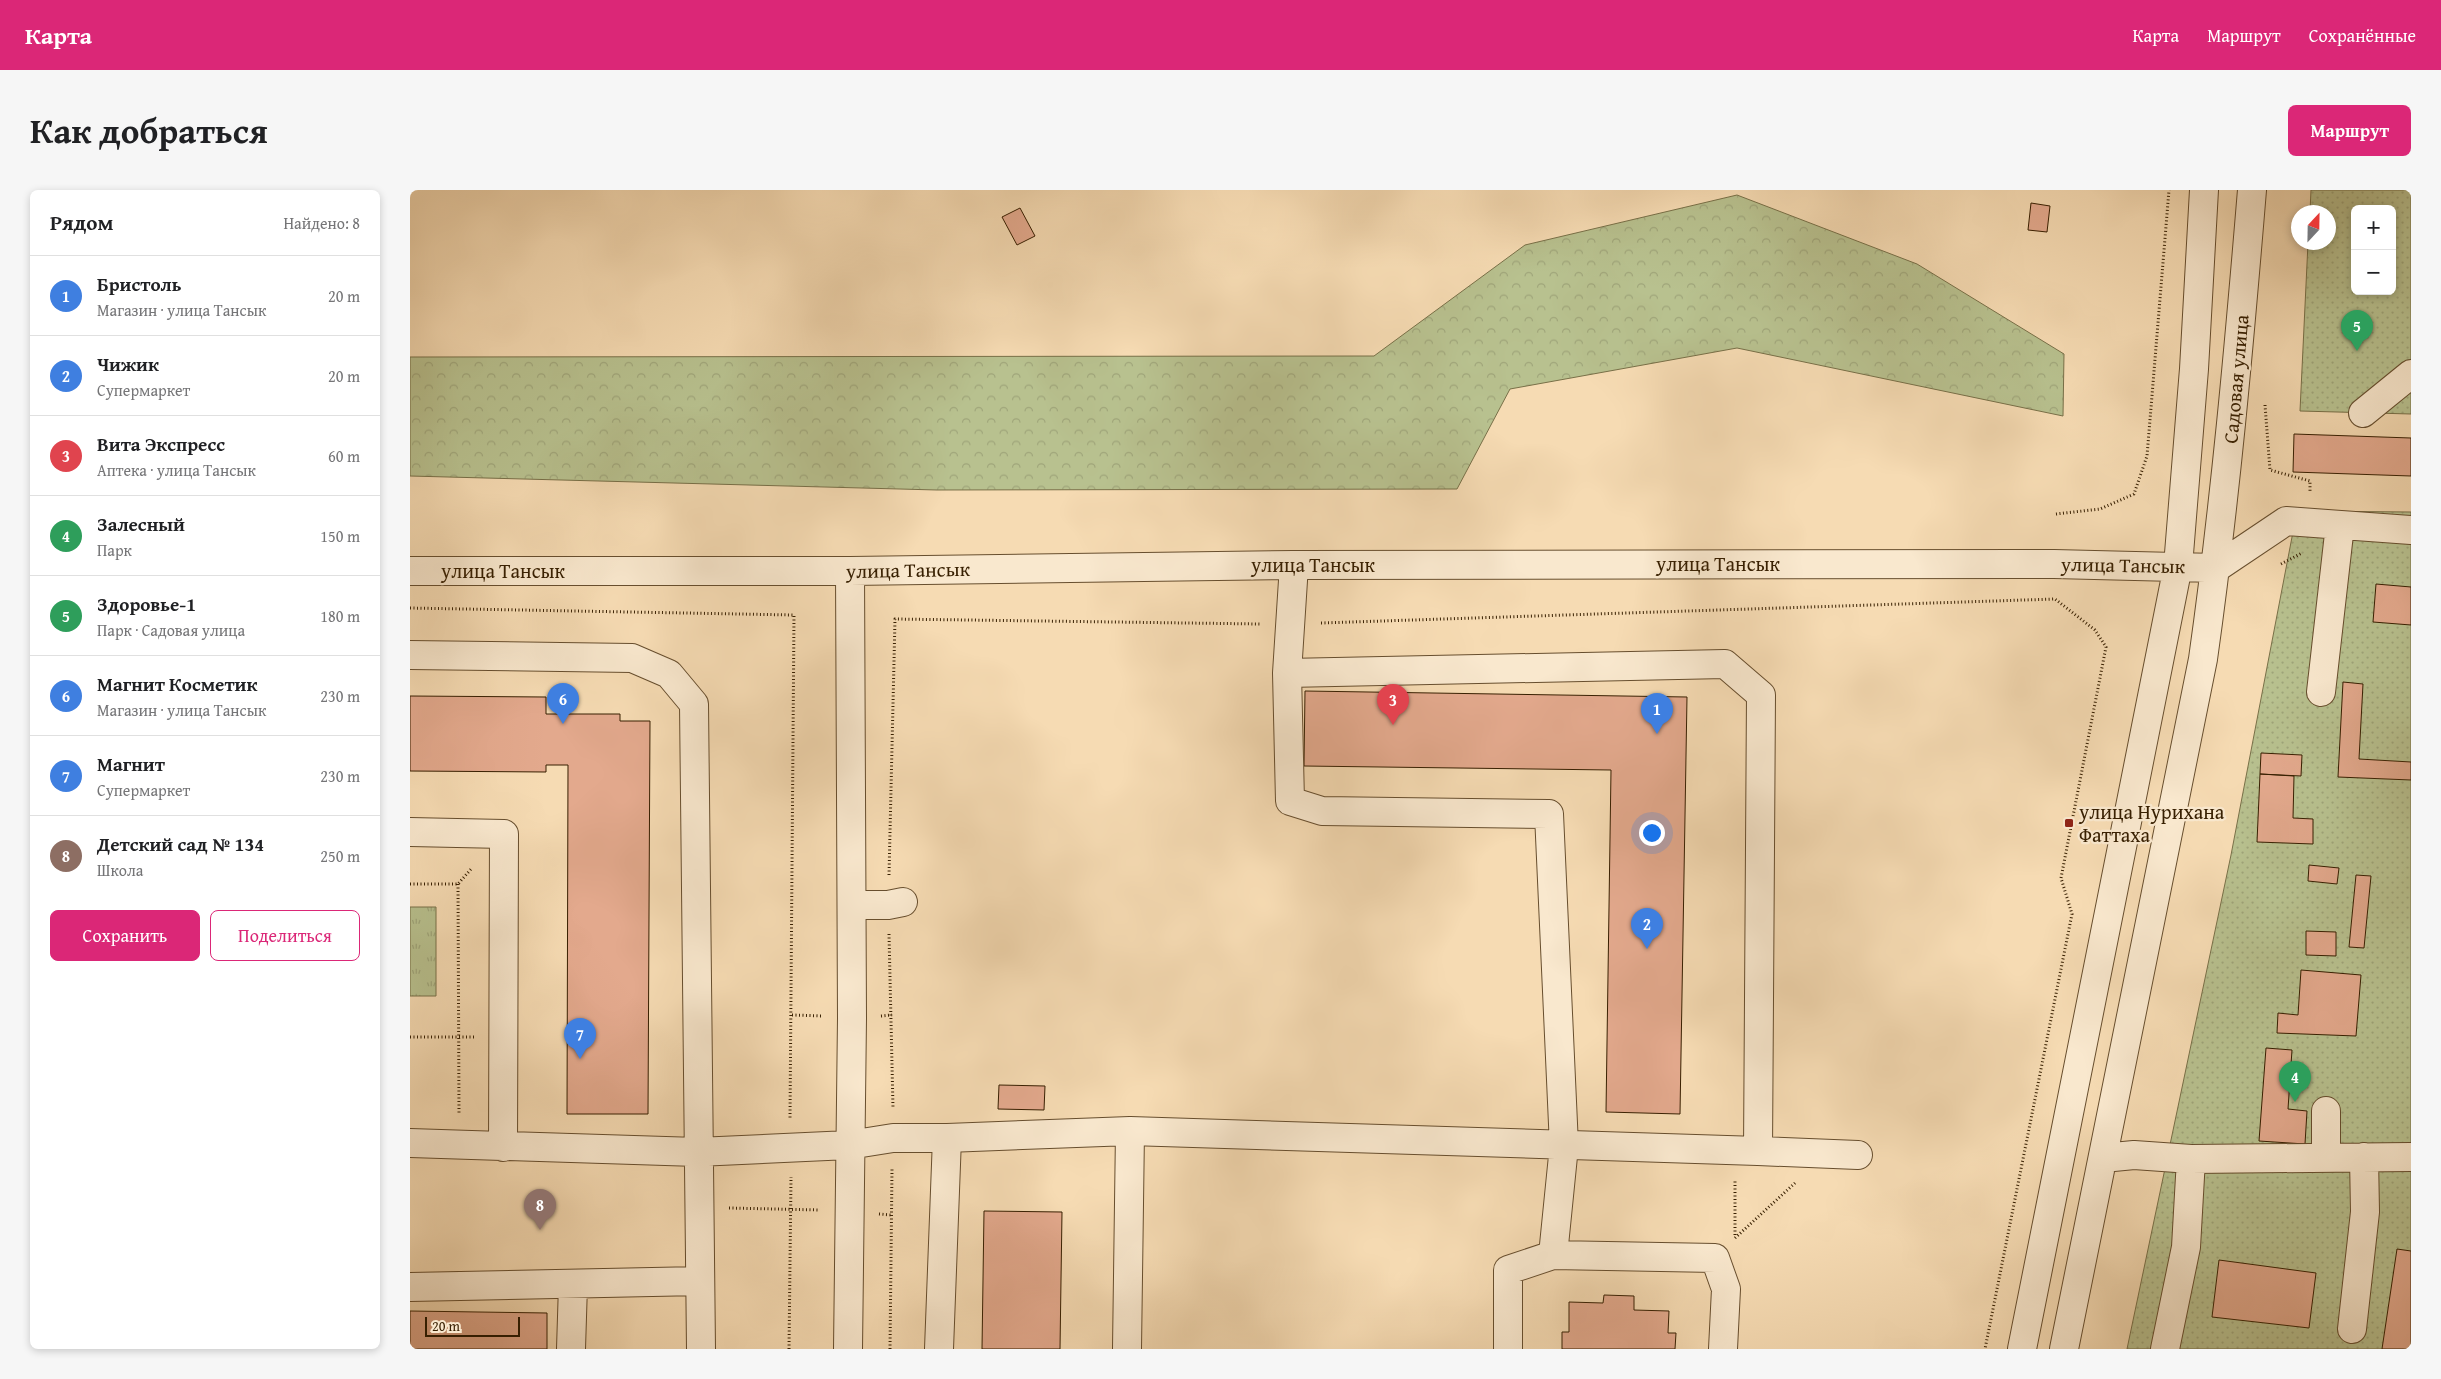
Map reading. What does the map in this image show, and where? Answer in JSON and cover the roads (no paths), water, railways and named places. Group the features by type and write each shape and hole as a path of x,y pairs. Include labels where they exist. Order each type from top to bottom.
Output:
{"street":[{"path":"2022,1349 2178,566 2194,369 2204,190"},
{"name":"Садовая улица","path":"2216,568 2234,405 2252,190"},
{"path":"2363,413 2411,374"},
{"path":"2064,1349 2203,659 2216,568 2286,521 2411,530"},
{"path":"2321,692 2340,525"},
{"path":"1294,565 1287,673 1290,802 1322,811 1549,814 1564,1146 1553,1255"},
{"name":"улица Тансык","path":"410,571 850,571 1294,565 2178,566 2216,568"},
{"path":"848,1349 852,905 850,571"},
{"path":"410,655 632,658 669,674 694,704 697,1152 701,1349"},
{"path":"1287,673 1725,664 1761,695 1747,1151"},
{"path":"410,832 504,834 503,1147"},
{"path":"852,905 896,903"},
{"path":"2326,1111 2326,1158"},
{"path":"1127,1349 1130,1131"},
{"path":"410,1143 697,1152 849,1146 893,1138 948,1138 1130,1131 1858,1155"},
{"path":"939,1349 948,1138"},
{"path":"2103,1158 2134,1155 2190,1159 2411,1157"},
{"path":"2352,1329 2365,1212 2364,1157"},
{"path":"2165,1349 2186,1246 2190,1159"},
{"path":"1508,1349 1508,1270 1553,1255 1714,1258 1726,1289 1724,1349"},
{"path":"410,1287 700,1281"},
{"path":"571,1349 573,1285"}],"place":[{"name":"Здоровье-1","path":"2357,351"},
{"name":"Магнит Косметик","path":"563,724"},
{"name":"Вита Экспресс","path":"1393,725"},
{"name":"Бристоль","path":"1657,734"},
{"name":"улица Нурихана Фаттаха","path":"2069,823"},
{"name":"Чижик","path":"1647,949"},
{"name":"Магнит","path":"580,1059"},
{"name":"Залесный","path":"2295,1102"},
{"name":"Детский сад № 134","path":"540,1230"}]}
